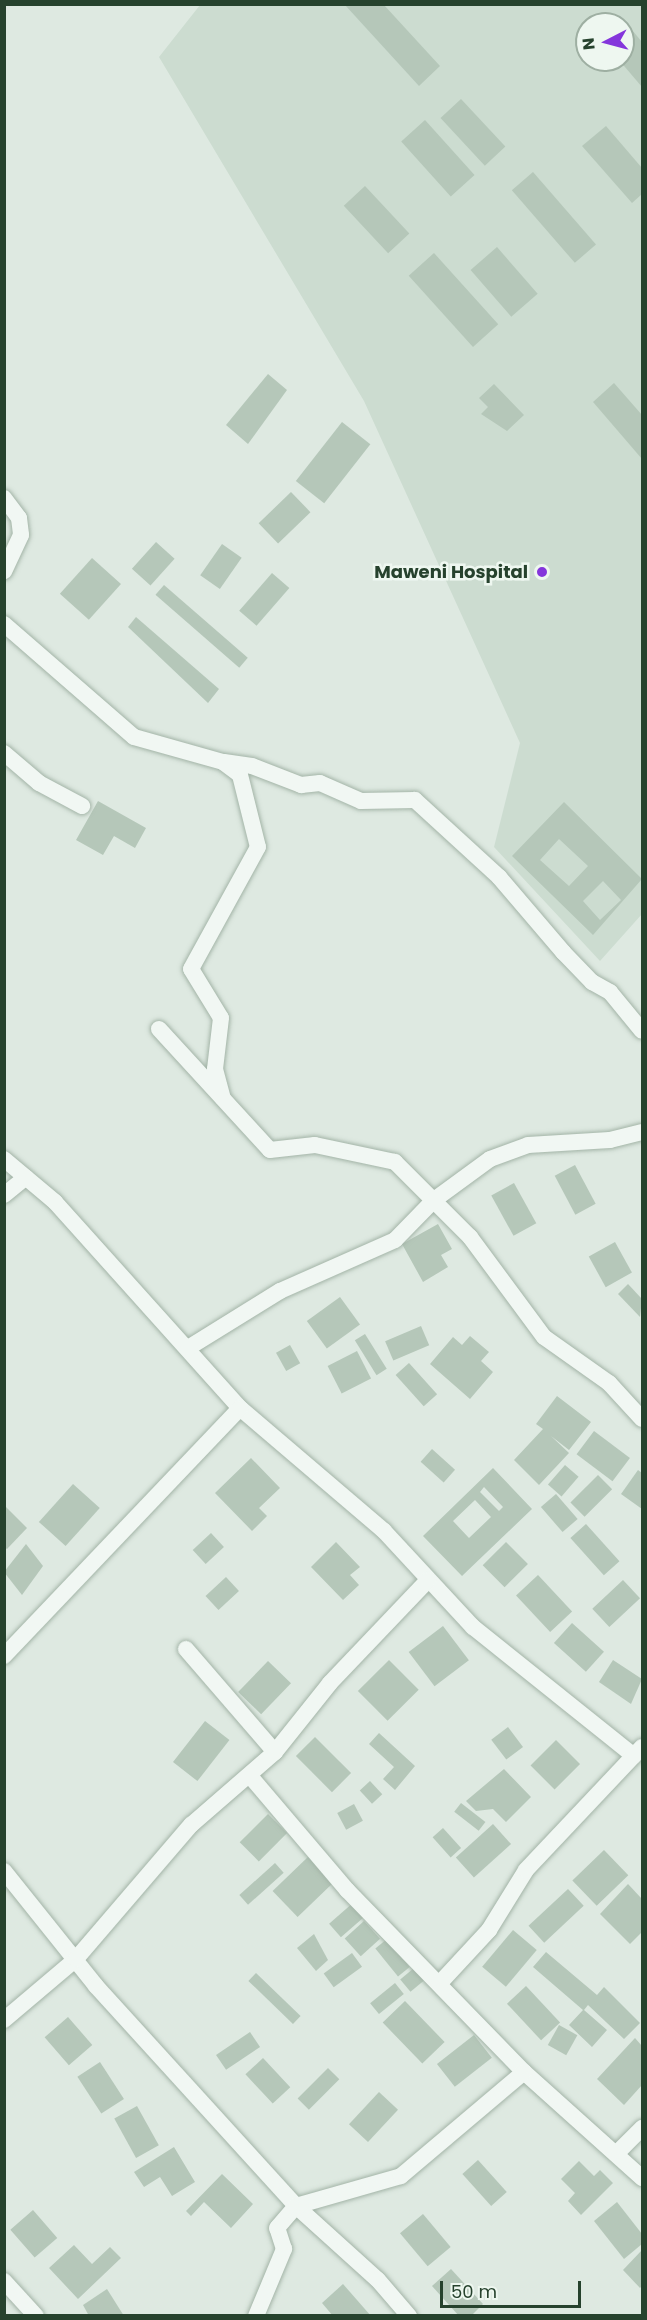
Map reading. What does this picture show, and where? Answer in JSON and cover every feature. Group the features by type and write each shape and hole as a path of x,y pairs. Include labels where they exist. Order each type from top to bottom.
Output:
{"street":[{"path":"4,498 19,518 21,535 5,572"},
{"path":"4,624 134,738 223,762 252,766 301,785 320,783 361,801 415,800 499,876 563,952 592,982 610,992 642,1031"},
{"path":"4,753 39,783 82,806"},
{"path":"223,762 240,776 258,847 191,969 221,1018 214,1062 225,1103"},
{"path":"159,1029 270,1150 315,1145 370,1152 395,1162 434,1200 499,1272 544,1337 609,1383 642,1419"},
{"path":"188,1348 280,1291 394,1240 434,1200 490,1159 528,1145 610,1140 642,1132"},
{"path":"4,1159 26,1177 188,1348 240,1408 342,1491 473,1627 638,1752 526,1870 494,1925 439,1984"},
{"path":"4,1195 26,1177"},
{"path":"4,1656 240,1408"},
{"path":"7,2012 76,1959 191,1825 275,1752 330,1683 428,1580"},
{"path":"186,1648 275,1752"},
{"path":"250,1776 347,1890 524,2072 619,2151 642,2178"},
{"path":"4,1870 76,1959 296,2206 378,2280 409,2316"},
{"path":"256,2316 284,2249 277,2229 296,2206 401,2176 524,2072"},
{"path":"619,2151 642,2128"},
{"path":"4,2281 36,2316"}],"shaded area":[{"name":"Maweni Hospital","path":"200,5 642,5 642,914 600,961 494,847 520,743 364,401 159,57"}],"building":[{"path":"345,5 384,5 440,66 419,86"},
{"path":"635,34 642,42 642,87 629,72 635,72"},
{"path":"461,99 505,147 485,166 441,118"},
{"path":"425,120 475,175 451,196 401,141"},
{"path":"606,126 642,168 642,194 632,203 582,146"},
{"path":"533,172 596,244 575,263 512,190"},
{"path":"365,186 409,234 388,253 344,206"},
{"path":"497,247 538,294 511,317 471,270"},
{"path":"434,253 498,324 473,347 409,276"},
{"path":"268,374 287,390 248,444 226,425"},
{"path":"614,383 642,415 642,459 593,402"},
{"path":"494,384 524,415 507,431 481,414 488,407 479,398"},
{"path":"342,422 370,444 324,503 296,481"},
{"path":"291,492 310,512 278,543 259,523"},
{"path":"156,542 175,559 150,585 132,569"},
{"path":"222,544 242,558 220,589 200,575"},
{"path":"92,558 121,584 89,620 60,594"},
{"path":"272,573 289,588 257,626 239,611"},
{"path":"164,585 248,658 239,668 155,595"},
{"path":"136,617 219,689 208,703 128,627"},
{"path":"98,801 146,828 135,848 114,836 103,855 76,840"},
{"path":"564,802 642,879 593,935 512,856","holes":["559,839 588,866 569,886 540,860","603,881 621,900 600,920 583,901"]},
{"path":"575,1165 596,1204 575,1215 555,1176"},
{"path":"514,1183 536,1223 514,1236 491,1196"},
{"path":"438,1224 452,1249 441,1255 448,1267 423,1282 402,1244"},
{"path":"615,1242 632,1273 606,1287 589,1257"},
{"path":"628,1284 642,1299 640,1317 618,1294"},
{"path":"340,1297 360,1325 327,1349 307,1321"},
{"path":"421,1326 429,1345 393,1361 385,1341"},
{"path":"365,1334 387,1369 377,1375 355,1340"},
{"path":"470,1336 489,1352 481,1361 493,1372 470,1399 430,1364 453,1337 462,1345"},
{"path":"290,1345 300,1363 286,1371 276,1353"},
{"path":"357,1351 371,1379 342,1394 328,1366"},
{"path":"409,1363 437,1394 424,1406 396,1375"},
{"path":"557,1396 591,1422 569,1450 551,1436 569,1453 539,1485 514,1460 543,1429 536,1424"},
{"path":"594,1431 630,1458 612,1481 577,1454"},
{"path":"432,1449 455,1470 444,1482 421,1462"},
{"path":"251,1458 280,1488 259,1508 267,1516 252,1531 215,1493"},
{"path":"565,1465 579,1477 562,1496 548,1485"},
{"path":"493,1468 532,1509 462,1576 423,1536","holes":["484,1487 503,1507 499,1511 480,1492","475,1500 491,1517 469,1538 453,1521"]},
{"path":"638,1470 642,1473 642,1509 621,1494"},
{"path":"598,1475 612,1489 585,1517 570,1503"},
{"path":"73,1484 100,1508 66,1546 39,1522"},
{"path":"556,1494 578,1519 563,1532 541,1507"},
{"path":"4,1505 27,1528 7,1549 4,1547"},
{"path":"586,1524 619,1561 604,1575 570,1538"},
{"path":"211,1533 224,1547 206,1564 193,1550"},
{"path":"336,1542 360,1567 350,1575 359,1585 343,1600 311,1567"},
{"path":"506,1542 528,1564 505,1587 483,1565"},
{"path":"26,1544 43,1566 22,1595 4,1572"},
{"path":"538,1575 572,1612 550,1632 516,1595"},
{"path":"226,1577 239,1591 218,1610 206,1596"},
{"path":"623,1580 640,1598 609,1627 592,1609"},
{"path":"572,1623 604,1652 586,1672 554,1643"},
{"path":"443,1626 469,1660 435,1686 409,1652"},
{"path":"389,1660 419,1690 388,1721 358,1691"},
{"path":"613,1660 642,1679 631,1704 599,1682"},
{"path":"268,1661 291,1683 261,1714 238,1692"},
{"path":"205,1721 229,1740 197,1781 173,1762"},
{"path":"508,1727 523,1747 506,1760 491,1740"},
{"path":"379,1733 415,1766 395,1790 383,1779 394,1767 369,1744"},
{"path":"315,1737 351,1773 332,1792 296,1756"},
{"path":"556,1740 580,1764 555,1789 531,1765"},
{"path":"504,1769 531,1797 506,1822 493,1809 476,1811 466,1801"},
{"path":"370,1781 382,1794 372,1804 360,1791"},
{"path":"461,1803 485,1822 479,1831 454,1812"},
{"path":"354,1804 363,1821 346,1830 337,1813"},
{"path":"268,1814 287,1833 259,1861 240,1842"},
{"path":"493,1824 511,1844 474,1878 456,1857"},
{"path":"443,1828 461,1848 451,1857 433,1837"},
{"path":"604,1850 628,1875 597,1906 572,1881"},
{"path":"310,1855 335,1881 298,1917 273,1891"},
{"path":"275,1863 284,1873 248,1905 239,1895"},
{"path":"628,1884 642,1899 642,1932 630,1944 600,1914"},
{"path":"568,1889 584,1906 544,1943 529,1926"},
{"path":"354,1902 366,1916 341,1937 329,1924"},
{"path":"364,1921 380,1939 361,1956 345,1938"},
{"path":"513,1930 537,1950 506,1987 482,1967"},
{"path":"314,1934 328,1960 316,1971 297,1948"},
{"path":"387,1939 410,1967 398,1976 375,1948"},
{"path":"546,1952 597,1995 604,1987 640,2023 624,2039 588,2005 584,2010 607,2030 592,2047 569,2025 583,2010 533,1967"},
{"path":"352,1953 362,1967 334,1987 324,1974"},
{"path":"414,1968 424,1980 410,1992 400,1980"},
{"path":"256,1973 301,2016 293,2024 248,1981"},
{"path":"395,1983 404,1994 379,2014 370,2003"},
{"path":"526,1986 560,2023 541,2040 507,2004"},
{"path":"405,2001 445,2042 422,2064 383,2023"},
{"path":"68,2017 92,2045 69,2065 45,2037"},
{"path":"559,2025 577,2035 566,2055 548,2045"},
{"path":"250,2032 260,2047 226,2070 216,2055"},
{"path":"474,2035 492,2058 455,2087 437,2064"},
{"path":"635,2038 642,2046 642,2085 624,2105 597,2079"},
{"path":"263,2058 290,2087 273,2104 245,2074"},
{"path":"100,2062 124,2099 101,2114 77,2077"},
{"path":"328,2068 339,2079 309,2110 298,2098"},
{"path":"379,2092 398,2110 368,2142 349,2124"},
{"path":"137,2106 159,2145 136,2158 114,2119"},
{"path":"174,2147 195,2182 172,2196 160,2177 144,2187 134,2172"},
{"path":"478,2160 507,2192 491,2206 462,2174"},
{"path":"579,2161 594,2176 600,2170 613,2183 581,2215 568,2201 575,2193 561,2179"},
{"path":"222,2174 253,2204 231,2228 204,2202 191,2216 186,2211"},
{"path":"617,2202 642,2234 642,2244 624,2259 594,2221"},
{"path":"33,2210 57,2238 35,2258 10,2230"},
{"path":"423,2214 451,2247 428,2266 400,2233"},
{"path":"74,2245 92,2264 110,2247 121,2258 78,2299 49,2268"},
{"path":"642,2250 642,2286 640,2288 623,2270"},
{"path":"451,2269 483,2304 471,2316 459,2316 432,2286"},
{"path":"343,2284 371,2316 333,2316 322,2303"},
{"path":"107,2289 124,2316 89,2316 83,2305"}],"place":[{"name":"Maweni Hospital","path":"542,572"}]}
